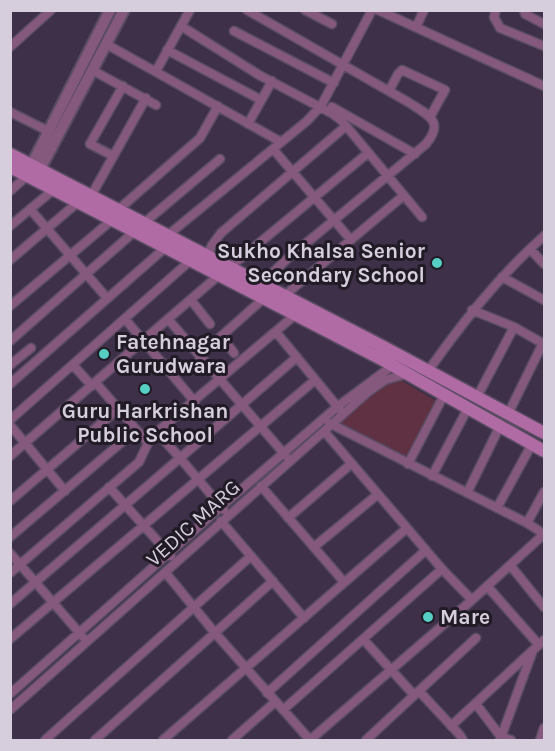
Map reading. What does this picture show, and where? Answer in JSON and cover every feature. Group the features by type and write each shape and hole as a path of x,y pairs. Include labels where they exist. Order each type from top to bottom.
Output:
{"main road":[{"path":"10,154 53,190 77,202 115,215 167,241 207,256 224,272 263,298 407,374 544,451"},
{"path":"10,167 33,173 91,196 115,215"},
{"path":"167,241 191,260 261,284 508,414 543,429"}],"street":[{"path":"10,47 51,10"},
{"path":"33,173 48,131 110,10"},
{"path":"10,190 33,173 124,10"},
{"path":"156,71 190,10"},
{"path":"247,10 389,91 434,121 434,134 415,154 334,220 261,284"},
{"path":"305,10 332,24"},
{"path":"10,384 167,241 321,106 372,10"},
{"path":"378,10 544,86"},
{"path":"416,27 424,10"},
{"path":"496,10 494,17 500,28 544,46"},
{"path":"524,10 525,14 544,24"},
{"path":"181,26 272,81 333,114 346,126 422,217"},
{"path":"234,31 334,83"},
{"path":"106,44 281,142"},
{"path":"167,50 261,100"},
{"path":"92,70 156,105"},
{"path":"389,91 402,70 444,90 430,117"},
{"path":"248,124 272,81"},
{"path":"113,156 90,144 123,86"},
{"path":"91,196 146,98"},
{"path":"10,306 200,138 218,106"},
{"path":"321,106 330,106 415,154"},
{"path":"10,112 48,131"},
{"path":"207,256 221,233 346,126"},
{"path":"273,149 351,240"},
{"path":"10,456 168,319 368,153"},
{"path":"10,341 220,159"},
{"path":"10,226 53,190"},
{"path":"284,296 403,196"},
{"path":"10,260 77,202"},
{"path":"30,209 107,298"},
{"path":"428,371 472,310 544,236"},
{"path":"530,249 544,264"},
{"path":"10,420 191,260"},
{"path":"502,277 544,300"},
{"path":"199,356 263,298"},
{"path":"191,300 210,324"},
{"path":"472,310 514,327 544,344 508,414"},
{"path":"10,573 139,462 148,443 158,432 295,315"},
{"path":"125,319 195,402"},
{"path":"168,319 286,457"},
{"path":"477,397 514,327"},
{"path":"276,333 340,410"},
{"path":"221,336 234,353"},
{"path":"10,365 31,348"},
{"path":"10,604 297,357"},
{"path":"73,365 94,384 148,443"},
{"name":"VEDIC MARG","path":"11,692 221,507 286,457 392,366"},
{"name":"VEDIC MARG","path":"340,410 376,385 407,374"},
{"path":"10,639 315,380"},
{"path":"408,464 444,395"},
{"path":"432,476 468,408"},
{"path":"10,501 118,410"},
{"path":"165,572 214,633 310,740 544,535 527,523 327,422"},
{"name":"VEDIC MARG","path":"10,710 261,486 286,457 324,431 327,422"},
{"path":"10,425 65,491"},
{"path":"466,493 500,426"},
{"path":"10,537 136,430"},
{"path":"324,431 377,495 472,600"},
{"path":"158,432 221,507 224,518 251,556 304,618"},
{"path":"497,508 532,444"},
{"path":"288,518 351,464"},
{"path":"261,486 344,582"},
{"path":"109,488 177,561"},
{"path":"527,523 544,492"},
{"path":"314,547 377,495"},
{"path":"163,741 407,528"},
{"path":"267,693 426,550"},
{"path":"10,553 87,642"},
{"path":"45,741 251,556"},
{"path":"510,564 544,607"},
{"path":"283,710 442,569"},
{"path":"96,741 273,581"},
{"path":"487,586 539,645"},
{"path":"366,741 476,638"},
{"path":"363,639 391,670 451,726 463,741"},
{"path":"451,726 539,645"},
{"path":"501,739 539,645"},
{"path":"11,692 21,701"},
{"path":"232,741 275,702"},
{"path":"476,704 501,739 511,741"},
{"path":"540,741 544,728"}],"shaded area":[{"path":"392,375 436,401 407,456 331,422 361,387"}],"place":[{"name":"Sukho Khalsa Senior Secondary School","path":"437,263"},
{"name":"Fatehnagar Gurudwara","path":"104,354"},
{"name":"Guru Harkrishan Public School","path":"145,389"},
{"name":"Mare","path":"428,617"}]}
